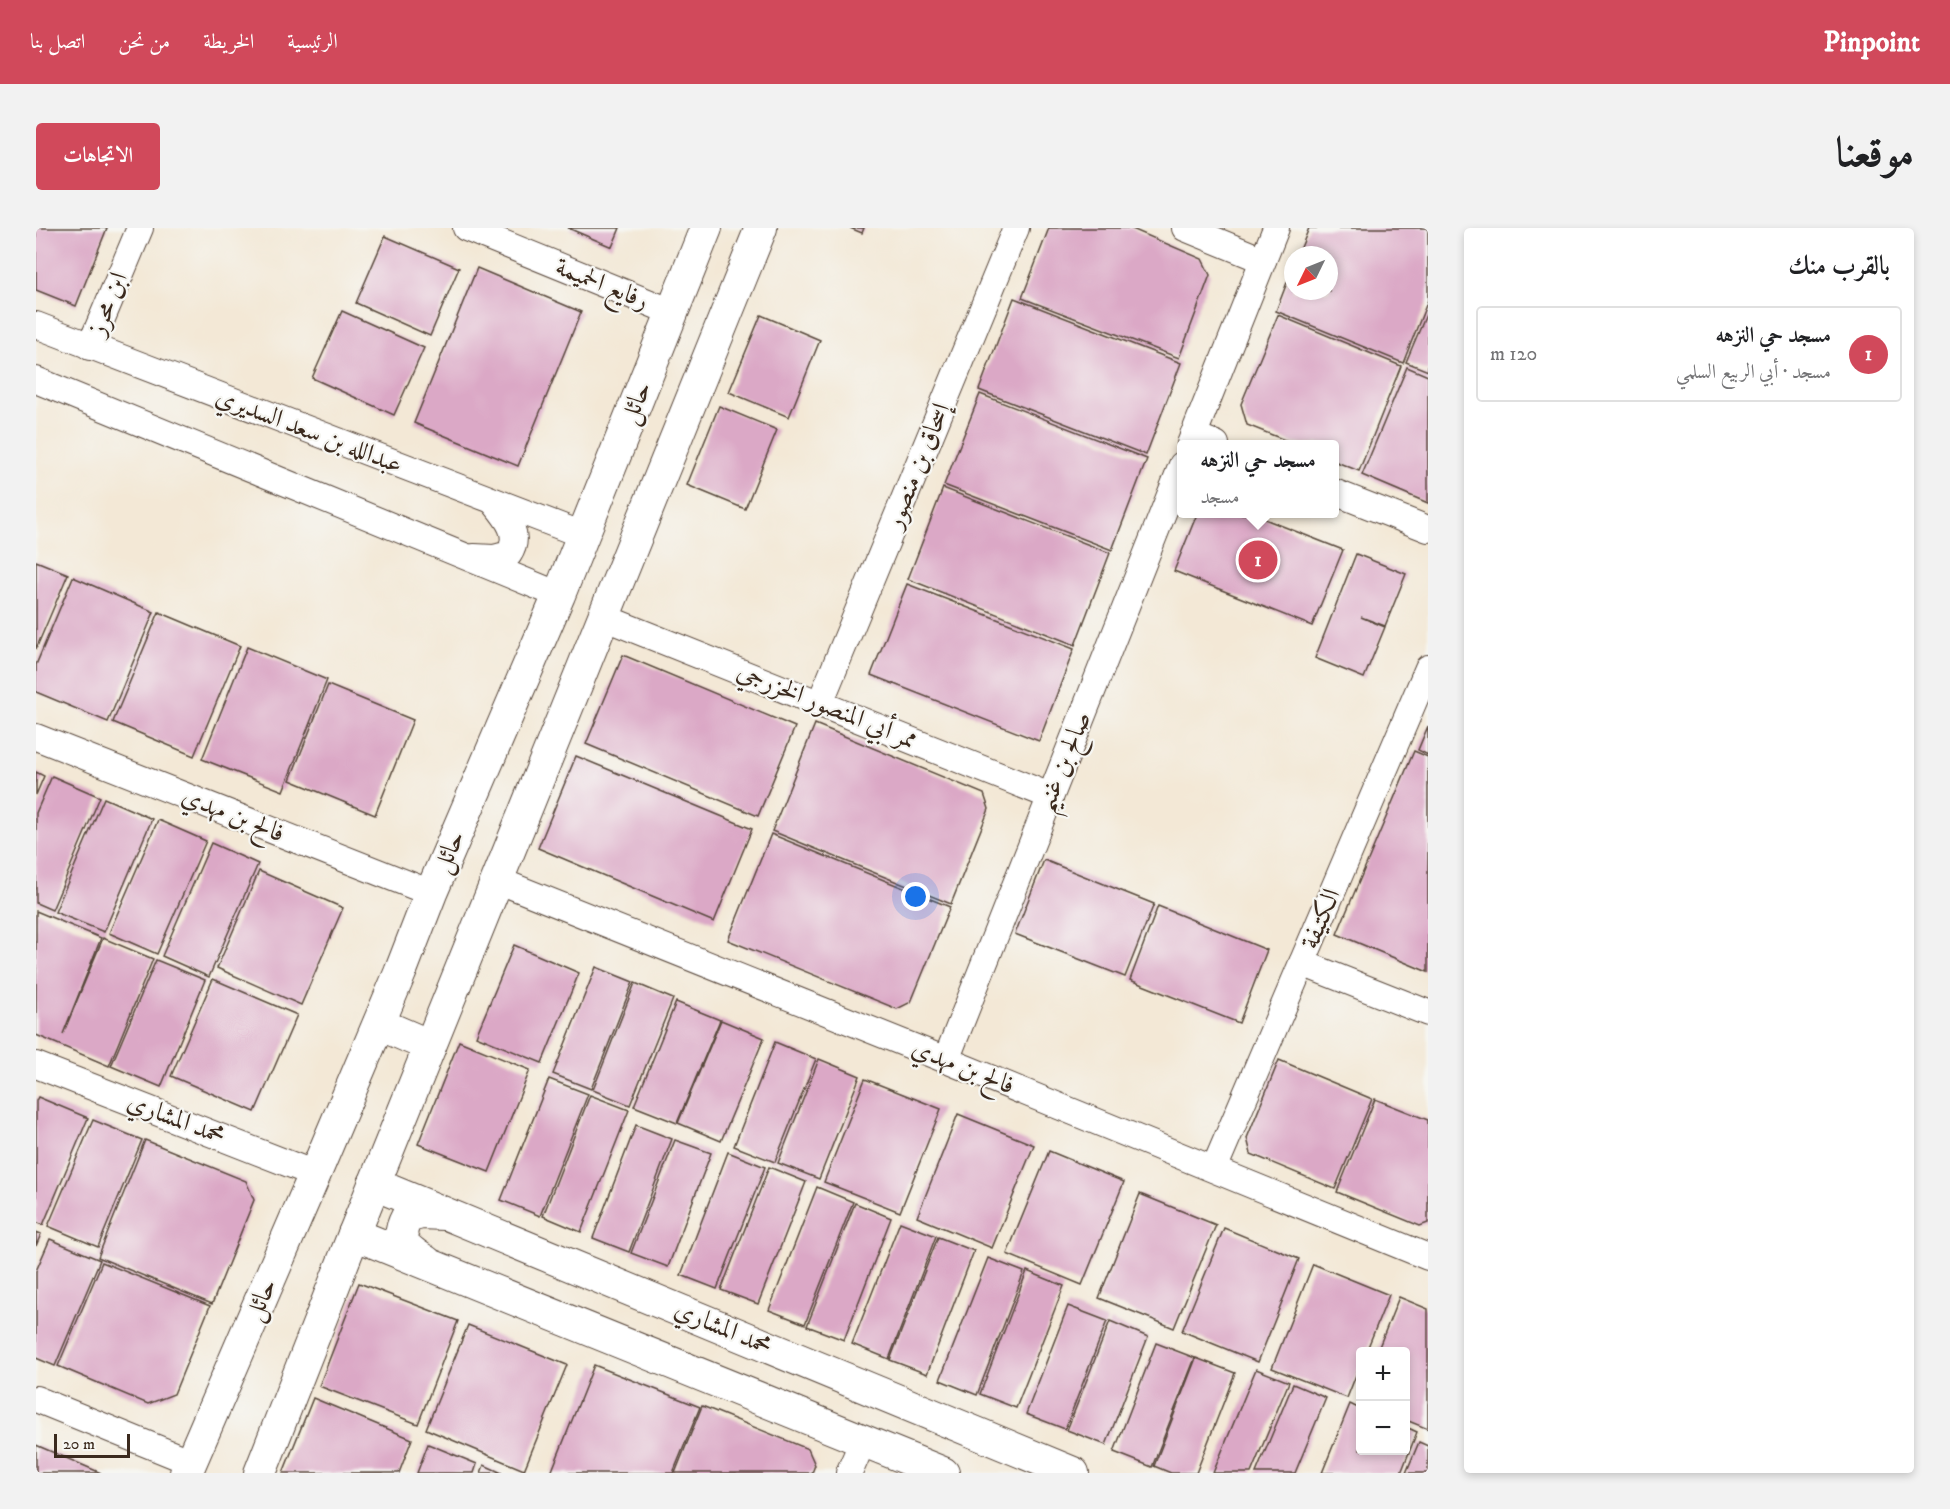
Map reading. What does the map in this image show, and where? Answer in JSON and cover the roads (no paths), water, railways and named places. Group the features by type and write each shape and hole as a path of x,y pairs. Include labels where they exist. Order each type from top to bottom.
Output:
{"street":[{"name":"ابن محرز","path":"90,347 140,228"},
{"name":"رفايع الحميمة","path":"466,228 672,312"},
{"name":"حائل","path":"189,1467 559,595 706,228"},
{"name":"حائل","path":"260,1473 374,1184 761,228"},
{"name":"إسحاق بن منصور","path":"820,703 1016,228"},
{"path":"1185,228 1263,260"},
{"path":"1200,440 1276,228"},
{"name":"عبدالله بن سعد السديري","path":"36,325 583,535"},
{"name":"عبدالله بن سعد السديري","path":"36,380 559,595"},
{"name":"صالح بن غنيم","path":"946,1060 1177,478"},
{"path":"1339,494 1428,530"},
{"path":"468,556 494,558 509,554 514,548 515,533 493,501"},
{"name":"ممر أبي المنصور الخزرجي","path":"603,617 1050,796"},
{"name":"الكتيفة","path":"1214,1169 1428,668"},
{"name":"فالح بن مهدي","path":"36,737 431,893"},
{"name":"فالح بن مهدي","path":"497,880 1428,1257"},
{"path":"1302,963 1428,1014"},
{"path":"378,1024 430,1046"},
{"name":"محمد المشاري","path":"36,1065 315,1174"},
{"name":"محمد المشاري","path":"374,1184 1073,1473"},
{"path":"432,1265 409,1251 402,1242 401,1228 407,1217 421,1213 448,1214"},
{"name":"محمد المشاري","path":"354,1234 943,1473"},
{"path":"36,1399 189,1467"},
{"path":"849,1473 863,1441"}],"place":[{"name":"مسجد حي النزهه","path":"1258,560"}]}
